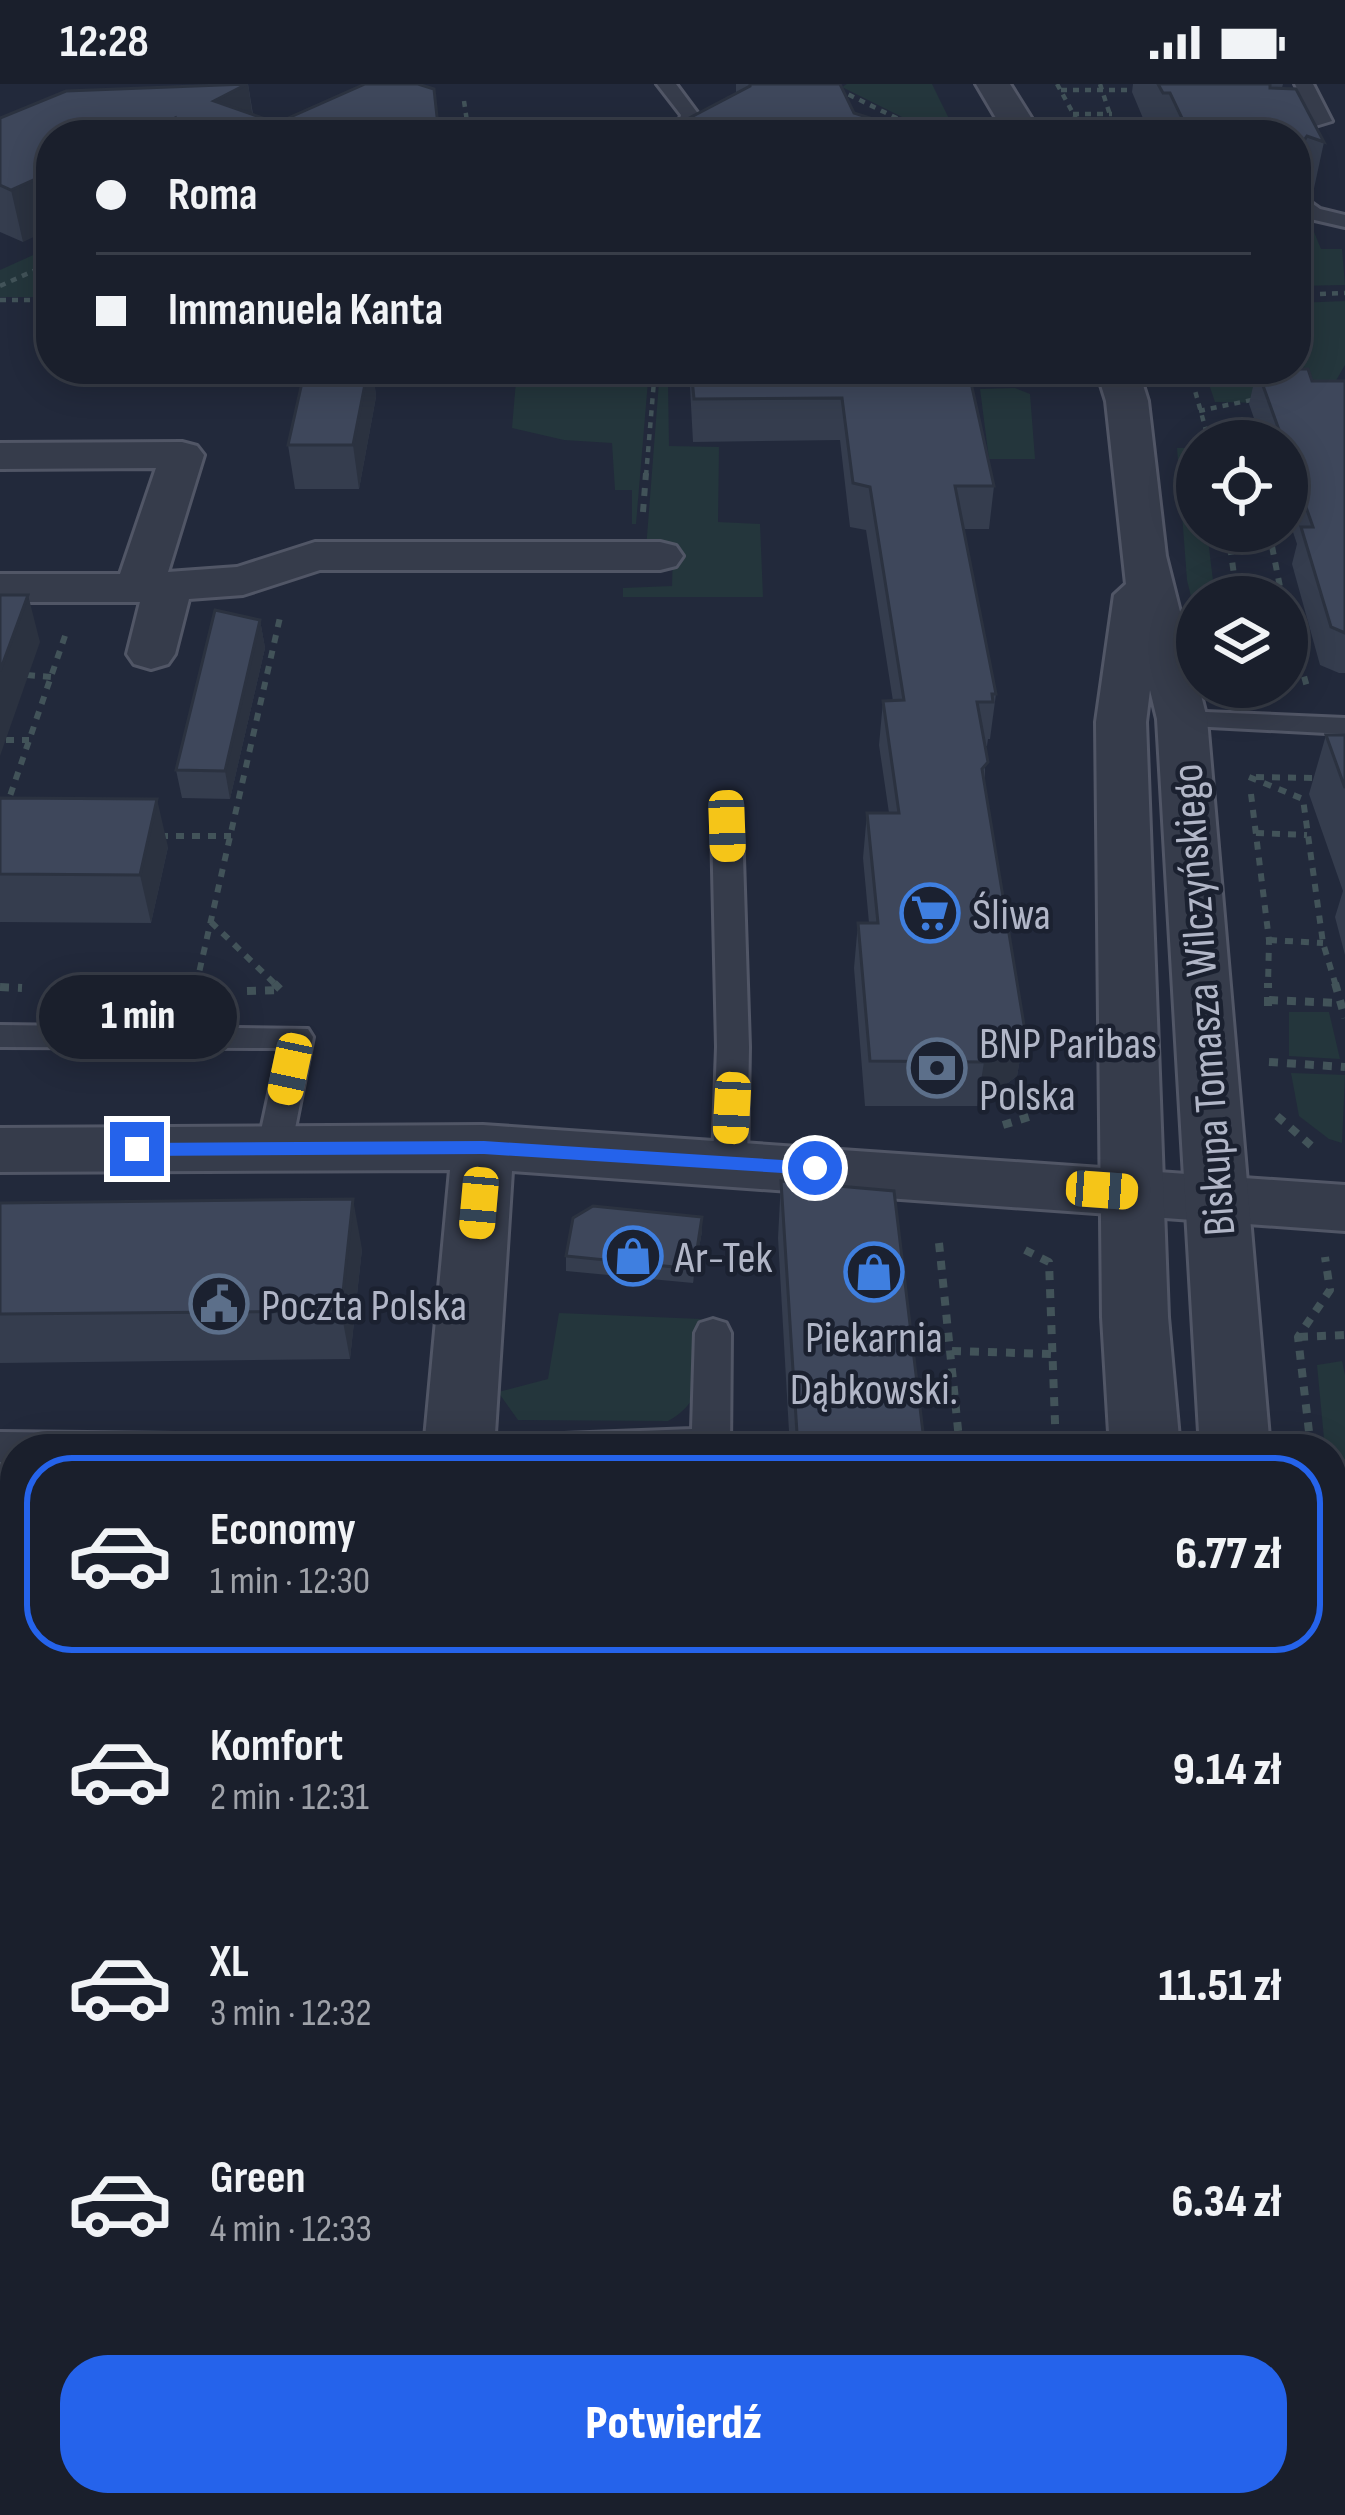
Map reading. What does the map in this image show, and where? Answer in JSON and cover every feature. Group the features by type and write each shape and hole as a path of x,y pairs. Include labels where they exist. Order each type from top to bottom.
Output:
{"street":[{"path":"993,84 1015,120"},
{"name":"Biskupa Tomasza Wilczyńskiego","path":"1122,384 1143,556 1182,719 1234,1434"},
{"path":"0,456 182,455 154,587 151,654"},
{"path":"0,588 154,587 251,578 315,556 650,556"},
{"name":"Biskupa Tomasza Wilczyńskiego","path":"1143,556 1121,722 1132,1191 1144,1434"},
{"path":"0,1150 484,1148 730,1162 1215,1197 1335,1230"},
{"path":"460,1434 484,1148"}],"lane":[{"path":"665,84 690,120"},
{"path":"1304,84 1322,121 1311,122"},
{"path":"1311,212 1345,221"},
{"path":"1182,719 1345,726"},
{"path":"727,826 733,1047 730,1162"},
{"path":"0,1036 297,1037 274,1149"},
{"path":"710,1434 713,1333"}],"path":[{"path":"826,86 899,120"},
{"path":"1076,120 1059,87 1136,90"},
{"path":"1101,87 1113,120"},
{"path":"464,101 467,120"},
{"path":"1073,114 1112,114"},
{"path":"0,286 36,270"},
{"path":"1311,294 1345,293"},
{"path":"0,300 36,300"},
{"path":"650,556 655,384"},
{"path":"1193,384 1202,420"},
{"path":"1199,411 1256,399"},
{"path":"195,992 282,611 251,578"},
{"path":"0,825 65,638"},
{"path":"27,676 52,677"},
{"path":"6,740 29,740"},
{"path":"1326,778 1249,777 1303,799 1323,943 1345,1018"},
{"path":"1256,832 1307,836"},
{"path":"151,836 231,836"},
{"path":"211,922 281,990"},
{"path":"1270,940 1323,943"},
{"path":"1269,1000 1340,1003"},
{"path":"1267,1062 1345,1067"},
{"path":"1279,1122 1307,1147"},
{"path":"1309,1434 1298,1337 1330,1290 1335,1230"},
{"path":"939,1243 959,1434"},
{"path":"1024,1250 1049,1262 1055,1434"},
{"path":"1298,1337 1345,1335"},
{"path":"952,1352 1052,1354"}],"shaded area":[{"path":"932,84 950,120 908,120 842,87"},
{"path":"1311,232 1321,249 1342,249 1345,285 1311,286"},
{"path":"36,254 36,297 0,297 0,270"},
{"path":"1345,301 1345,365 1334,384 1345,404 1215,402 1209,384 1311,384 1311,302"},
{"path":"516,384 648,384 636,524 632,524 632,490 615,490 612,443 564,440 512,428"},
{"path":"659,384 668,384 669,446 719,447 718,522 760,524 763,597 623,597 623,588 672,586 673,550 646,549"},
{"path":"1015,388 1030,394 1035,459 989,459 980,389"},
{"path":"1185,552 1210,552 1212,576 1187,576"},
{"path":"1289,1012 1329,1012 1340,1059 1289,1056"},
{"path":"1291,1073 1345,1075 1342,1143 1299,1116"},
{"path":"559,1313 701,1319 700,1378 691,1401 668,1421 518,1420 498,1392 548,1379"},
{"path":"1342,1361 1345,1434 1324,1434 1317,1365"}],"building":[{"path":"247,84 214,101 268,120 36,120 36,179 11,190 0,185 0,118 66,91"},
{"path":"365,84 418,84 434,89 437,120 284,120"},
{"path":"840,84 854,113 876,120 685,120 750,86"},
{"path":"1158,84 1270,84 1270,88 1296,89 1324,142 1311,137 1311,120 1183,120 1170,93 1163,93"},
{"path":"1311,378 1345,381 1345,633 1331,627 1308,550 1308,527 1313,527 1308,513 1308,420 1275,420 1262,384 1311,384"},
{"path":"302,384 365,384 353,445 288,445"},
{"path":"692,384 971,384 994,486 955,486 996,694 992,694 993,702 977,702 988,762 982,769 1025,1031 984,1062 870,1061 858,923 878,923 867,813 899,813 883,701 904,700 870,487 853,483 842,398 694,399"},
{"path":"0,595 28,595 0,671"},
{"path":"215,610 260,620 225,771 176,770"},
{"path":"1326,735 1345,735 1345,788"},
{"path":"0,798 157,799 140,875 0,874"},
{"path":"781,1181 894,1191 923,1434 797,1434"},
{"path":"353,1199 341,1311 0,1314 0,1203"},
{"name":"Ar-Tek","path":"593,1206 702,1217 694,1269 566,1256 573,1218"}],"place":[{"name":"Śliwa","path":"930,913"},
{"name":"BNP Paribas Polska","path":"937,1068"},
{"name":"Ar-Tek","path":"633,1256"},
{"name":"Piekarnia Dąbkowski.","path":"874,1272"},
{"name":"Poczta Polska","path":"219,1304"}],"route":[{"path":"137,1149 484,1148 815,1168"}]}
